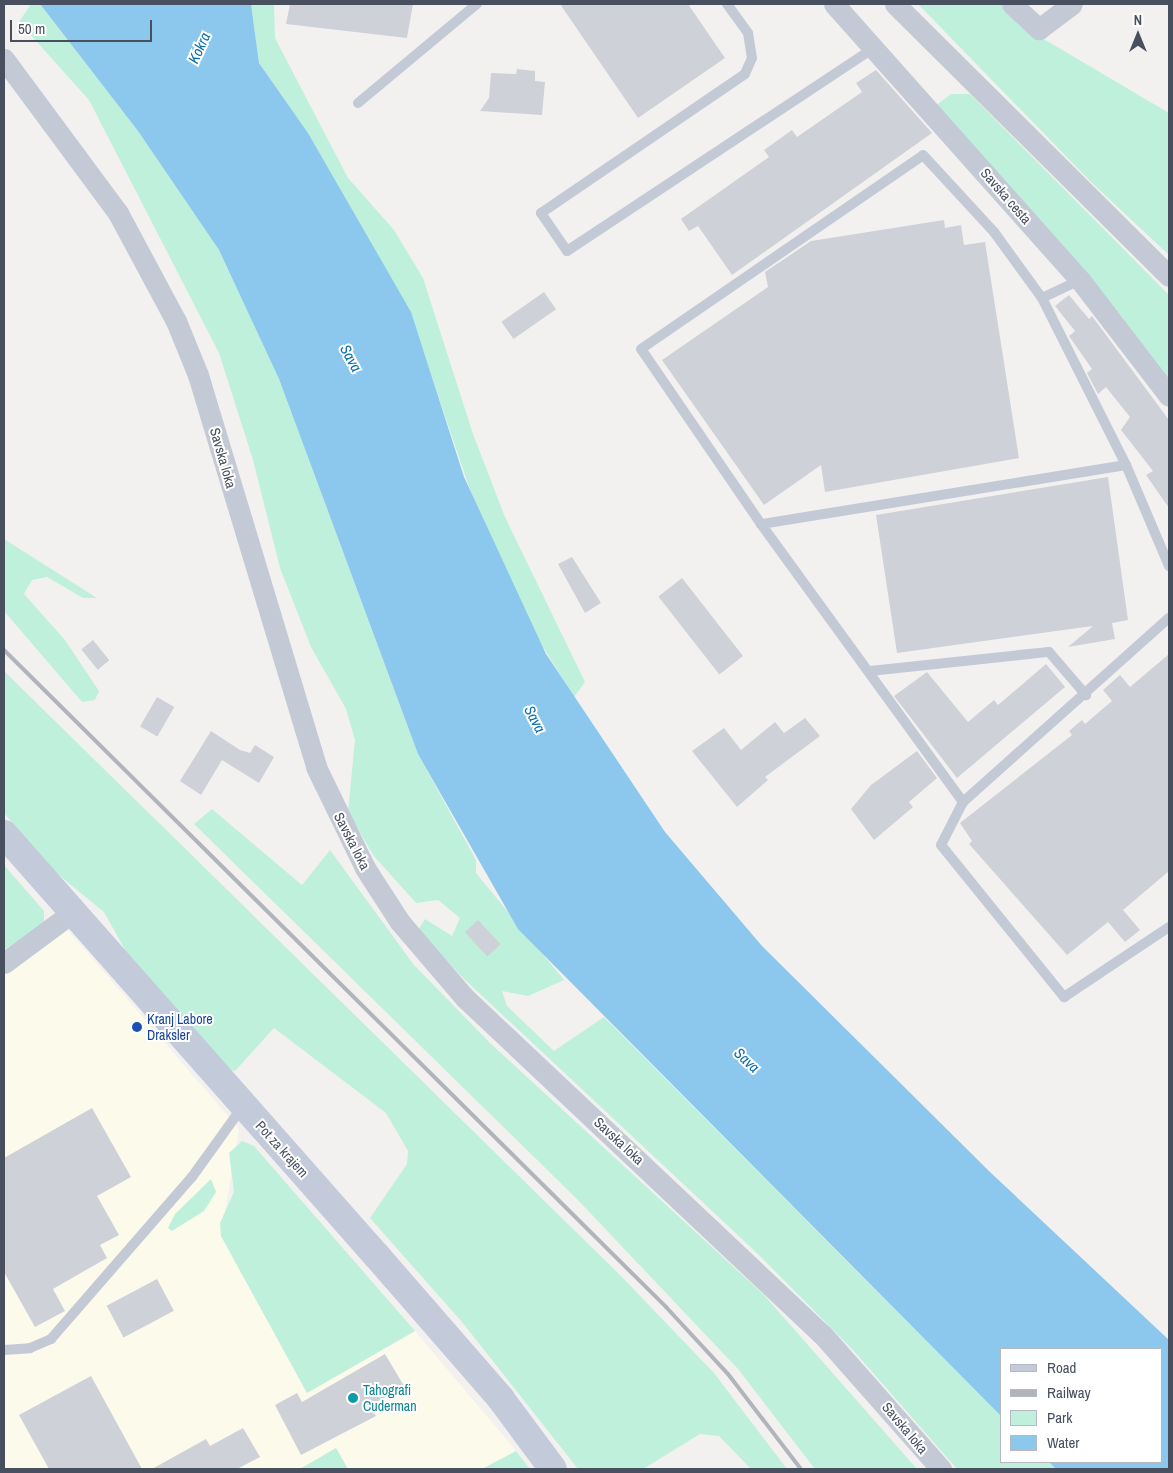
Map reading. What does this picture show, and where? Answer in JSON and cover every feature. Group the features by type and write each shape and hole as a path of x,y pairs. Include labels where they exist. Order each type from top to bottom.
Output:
{"street":[{"name":"Savska cesta","path":"834,4 876,47 1080,280 1169,396"},
{"path":"894,4 1169,276"},
{"path":"1012,4 1039,29 1072,4"},
{"name":"Savska loka","path":"4,59 118,214 176,321 201,384 316,767 365,868 400,922 465,998 822,1334 941,1469"},
{"name":"Pot za krajem","path":"4,834 501,1399 553,1469"},
{"path":"4,963 73,912"}],"lane":[{"path":"358,103 477,4"},
{"path":"727,4 748,33 752,58 745,74 541,214 567,251 876,47"},
{"path":"963,802 870,671 761,524 642,349 923,155 994,232 1042,298 1126,465 1169,566"},
{"path":"1042,298 1080,280"},
{"path":"761,524 1126,465"},
{"path":"1169,618 1086,695 963,802 941,845 1064,997 1169,927"},
{"path":"870,671 1049,652 1086,695"},
{"path":"4,1350 30,1348 51,1339 192,1177 243,1105"}],"shaded area":[{"path":"44,924 67,929 239,1129 221,1236 307,1393 415,1331 516,1451 482,1469 348,1469 336,1448 300,1469 4,1469 4,950"}],"green space":[{"path":"31,4 40,4 138,131 219,250 279,379 418,754 476,860 476,873 564,980 528,996 502,991 507,1006 554,1051 604,1017 1000,1415 1000,1463 1050,1463 1056,1469 957,1469 853,1350 758,1254 463,978 418,930 425,919 452,936 460,918 438,900 416,903 373,855 348,811 355,740 346,709 311,647 280,568 253,460 219,353 89,100 19,22"},
{"path":"251,4 274,4 275,38 348,178 394,230 423,278 473,434 505,517 585,682 574,697 533,631 472,496 410,312 308,133 259,63"},
{"path":"918,4 1004,4 1042,38 1169,113 1169,255 1091,182"},
{"path":"951,94 970,94 1169,295 1169,385 934,107"},
{"path":"4,539 97,598 83,598 47,577 32,580 24,594 65,640 99,691 95,700 82,702 4,611"},
{"path":"4,671 622,1277 714,1373 787,1469 751,1469 719,1436 700,1434 643,1469 578,1469 462,1322 370,1218 407,1164 408,1151 386,1113 274,1028 235,1071 228,1069 129,957 104,912 50,868 4,813"},
{"path":"212,809 302,885 330,850 414,965 490,1043 764,1295 917,1469 815,1469 738,1369 577,1199 194,824"},
{"path":"4,865 44,911 44,924 4,950"},
{"path":"242,1141 254,1146 415,1331 307,1393 221,1236 220,1223 234,1192 229,1153"},
{"path":"211,1179 216,1192 204,1211 172,1231 168,1228 175,1214"},
{"path":"336,1448 348,1469 300,1469"},
{"path":"516,1451 530,1469 482,1469"}],"water":[{"path":"40,4 251,4 259,63 308,133 411,312 464,477 546,654 665,832 762,946 991,1173 1169,1340 1169,1469 1056,1469 1050,1463 1163,1463 1163,1348 1000,1348 1000,1415 518,929 418,754 279,379 219,250 138,131"}],"building":[{"path":"290,4 413,4 407,38 286,24"},
{"path":"560,4 688,4 725,58 638,118"},
{"path":"517,69 535,71 535,81 545,82 542,115 480,111 489,98 491,73 516,74"},
{"path":"876,70 932,133 732,275 698,226 689,231 681,219 769,157 764,150 792,130 797,137 862,92 856,83"},
{"path":"944,220 945,228 961,225 964,245 985,242 1019,458 825,492 821,465 764,505 662,360 768,287 765,272 811,241"},
{"path":"544,292 556,309 513,339 501,322"},
{"path":"1069,295 1089,319 1092,316 1169,420 1169,508 1146,475 1153,471 1121,430 1130,417 1106,387 1098,394 1087,373 1092,369 1069,336 1075,331 1055,306"},
{"path":"1108,477 1128,620 1112,623 1115,639 1068,647 1093,626 897,653 876,515"},
{"path":"572,557 601,603 585,613 558,564"},
{"path":"682,578 743,656 719,674 658,596"},
{"path":"93,640 109,660 98,670 81,649"},
{"path":"1169,654 1169,871 1123,910 1140,930 1125,942 1108,922 1067,955 969,844 972,841 960,823 1072,735 1069,731 1082,720 1085,724 1112,701 1103,690 1120,675 1130,687"},
{"path":"1046,664 1065,687 957,778 894,696 927,672 968,722 994,700 998,705"},
{"path":"157,697 174,707 157,736 140,726"},
{"path":"805,718 820,736 765,777 768,780 737,807 692,751 724,728 741,750 775,722 784,733"},
{"path":"211,731 240,750 250,753 255,745 274,757 259,783 222,760 201,795 180,781"},
{"path":"917,751 937,778 909,802 913,807 874,840 851,809 871,785"},
{"path":"478,920 501,944 487,956 465,932"},
{"path":"92,1108 131,1177 97,1196 119,1235 100,1245 107,1258 53,1289 65,1311 35,1327 4,1272 4,1158"},
{"path":"157,1279 174,1311 124,1338 107,1306"},
{"path":"385,1354 404,1386 370,1406 376,1416 301,1455 275,1405 297,1393 302,1402"},
{"path":"91,1376 142,1469 49,1469 19,1415"},
{"path":"243,1428 260,1457 237,1469 152,1469 206,1439 210,1446"}],"railway":[{"path":"4,650 666,1307 728,1374 801,1469"}],"place":[{"name":"Kranj Labore Draksler","path":"137,1027"},
{"name":"Tahografi Cuderman","path":"353,1398"}],"water label":[{"name":"Kokra","path":"199,48"},
{"name":"Sava","path":"351,358"},
{"name":"Sava","path":"535,719"},
{"name":"Sava","path":"747,1060"}]}
